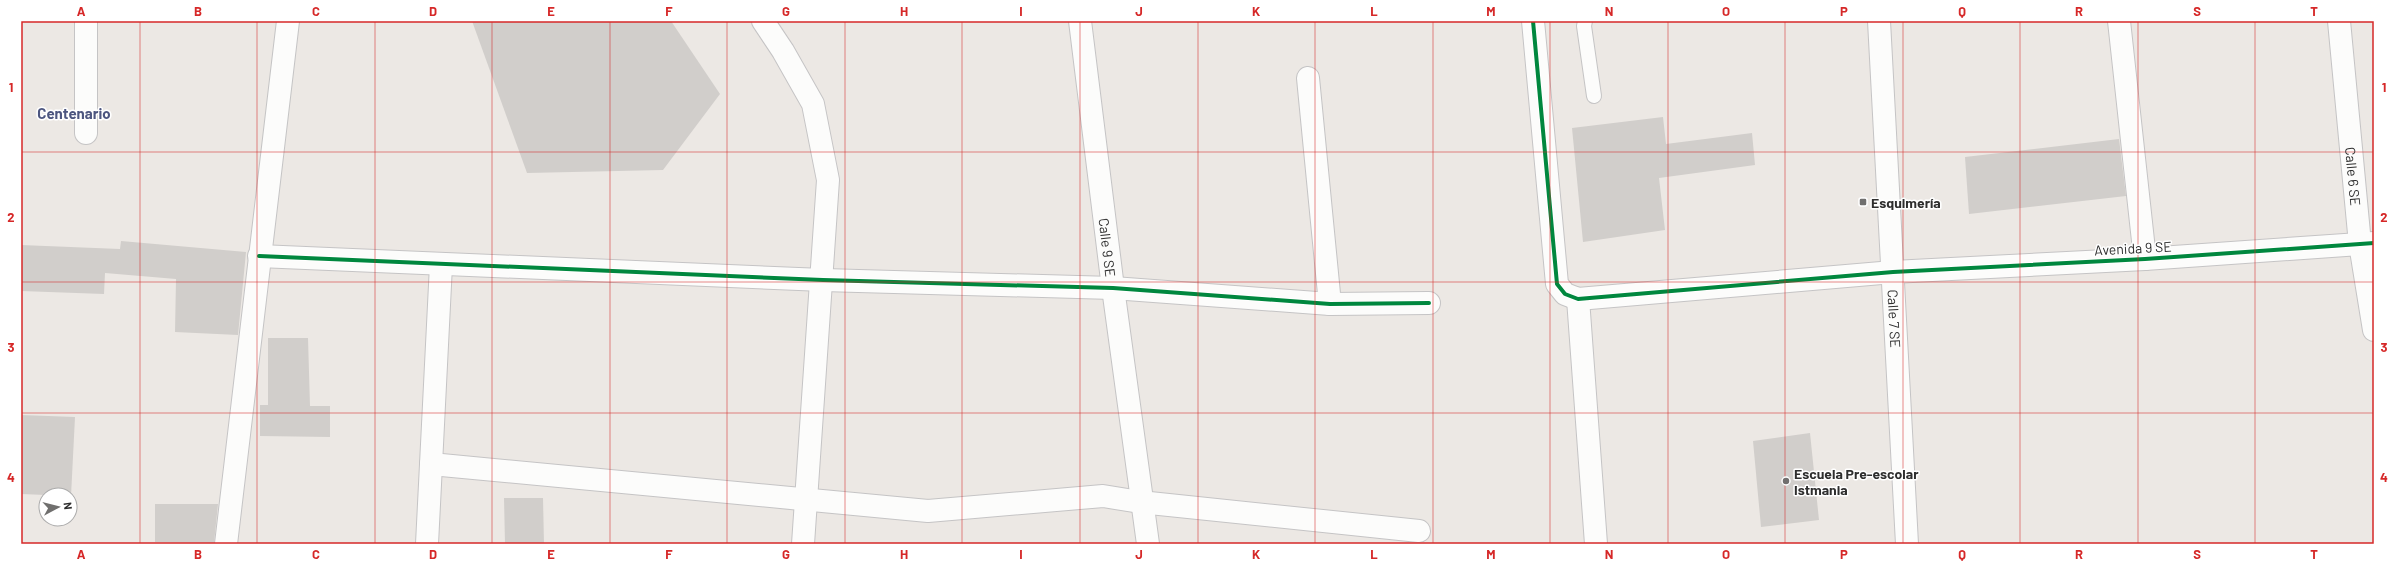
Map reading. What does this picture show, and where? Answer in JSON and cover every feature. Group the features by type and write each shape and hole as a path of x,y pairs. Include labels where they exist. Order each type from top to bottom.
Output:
{"street":[{"path":"86,21 86,133"},
{"path":"226,544 288,21"},
{"path":"763,21 783,51 813,104 828,180 823,280 803,544"},
{"name":"Calle 9 SE","path":"1080,21 1140,502 1148,544"},
{"path":"1533,21 1557,284 1565,294 1578,299 1596,544"},
{"name":"Calle 7 SE","path":"1879,21 1907,544"},
{"path":"2119,21 2145,259"},
{"name":"Calle 6 SE","path":"2339,21 2367,244 2374,330"},
{"path":"1308,78 1330,304"},
{"name":"Avenida 9 SE","path":"1578,299 1893,272 2145,259 2367,244"},
{"path":"260,256 441,265 823,280 1113,288 1330,304 1429,303"},
{"path":"427,544 441,265"},
{"path":"431,464 806,501 928,511 1103,496 1140,502 1419,531"}],"lane":[{"path":"1585,21 1584,26 1594,96"}],"building":[{"path":"472,21 671,21 720,94 663,170 527,173"},
{"path":"1663,117 1666,144 1752,133 1755,165 1659,178 1665,230 1583,242 1572,128"},
{"path":"2119,139 2126,196 1969,214 1965,157"},
{"path":"121,241 246,252 238,335 175,332 176,279 105,273 104,294 21,291 21,245 120,249"},
{"path":"268,338 308,338 310,406 330,406 330,437 260,436 260,405 268,405"},
{"path":"21,415 75,417 71,487 38,487 38,495 21,494"},
{"name":"Escuela Pre-escolar Istmania","path":"1810,433 1819,520 1761,527 1753,441"},
{"path":"504,498 543,498 544,544 505,544"},
{"path":"155,504 218,504 214,543 155,542"}],"cycle path":[{"path":"1533,21 1557,284 1565,294 1578,299 1893,272 2145,259 2374,243"},
{"path":"259,256 823,280 1113,288 1330,304 1429,303"}],"place":[{"name":"Esquimería","path":"1863,202"},
{"name":"Escuela Pre-escolar Istmania","path":"1786,481"}],"district":[{"name":"Centenario","path":"74,113"}]}
